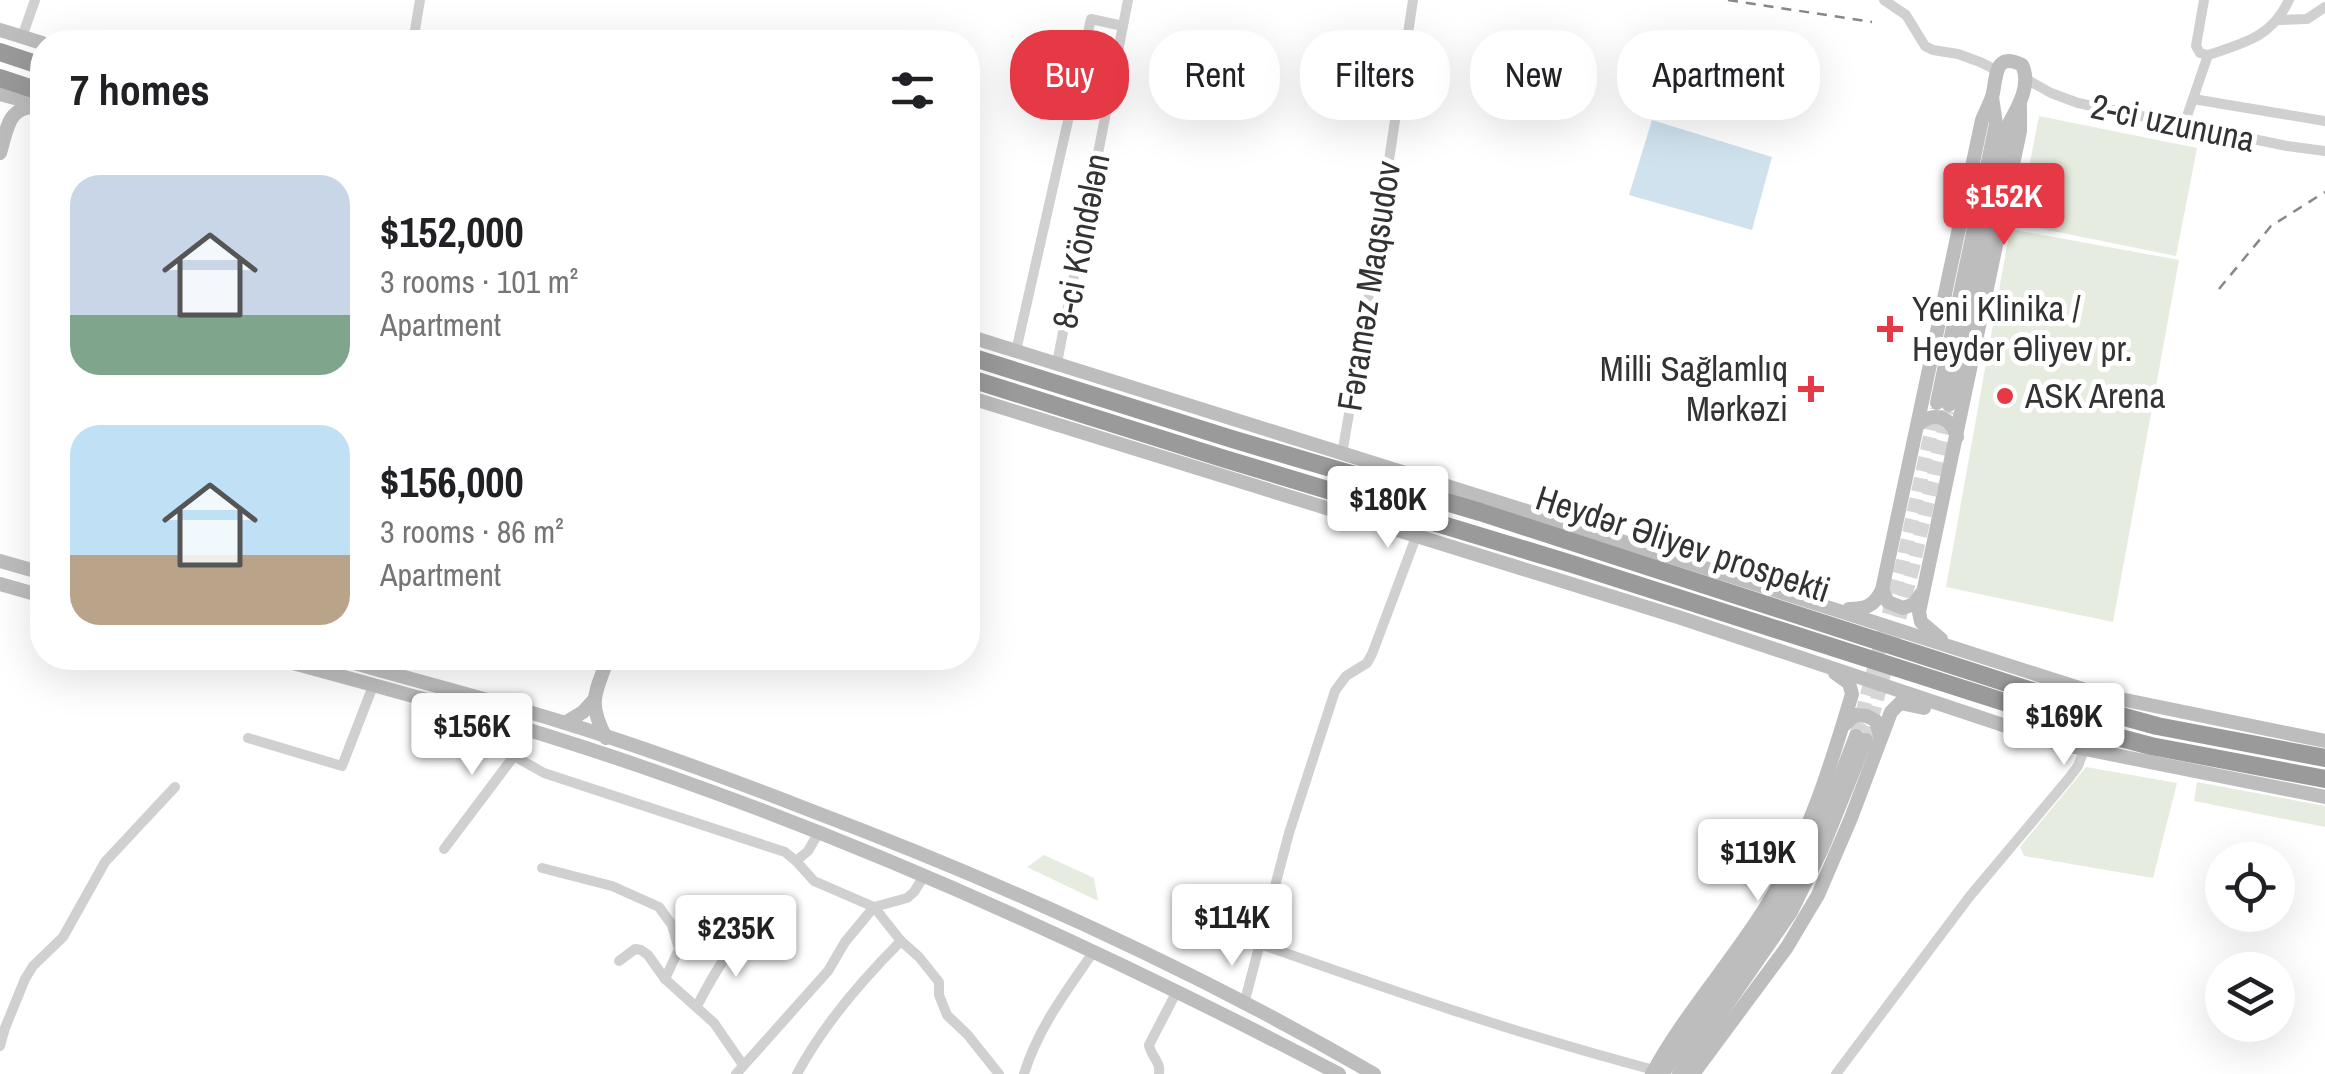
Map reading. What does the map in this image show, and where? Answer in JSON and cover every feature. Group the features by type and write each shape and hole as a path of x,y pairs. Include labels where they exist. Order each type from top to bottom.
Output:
{"highway":[{"path":"0,52 30,62"},
{"path":"0,78 30,88"},
{"name":"Heydər Əliyev prospekti","path":"980,360 1480,512 2038,693 2157,726 2325,758"},
{"name":"Heydər Əliyev prospekti","path":"980,382 1572,564 2064,722 2151,746 2325,779"}],"main road":[{"path":"0,30 30,39"},
{"path":"1833,609 1867,608 1882,590 1982,120 1996,73 2003,62 2018,62 2025,69 2025,82 2007,127 1943,404 1996,124 1992,96"},
{"path":"1996,73 1998,85 2006,91 2016,90 2025,82"},
{"path":"0,94 30,103"},
{"path":"1958,650 1932,633 1921,622 1918,612 2020,131 2020,102"},
{"path":"0,153 16,112 30,107"},
{"path":"980,340 2101,695 2325,741"},
{"path":"980,401 1678,618 2060,744"},
{"path":"1918,424 1938,416 1950,423 1957,437"},
{"path":"0,561 30,570"},
{"path":"0,584 30,593"},
{"path":"1882,590 1888,602 1903,608 1914,604 1921,594"},
{"path":"1656,1073 1665,1050 1772,898 1816,803 1852,694 1845,679 1822,665"},
{"path":"319,670 674,778 819,832 1094,951 1340,1074 1349,1060"},
{"path":"334,674 335,670"},
{"path":"380,670 565,723 870,833 1120,941 1374,1074"},
{"path":"604,670 594,711 606,738"},
{"path":"565,723 594,700"},
{"path":"1679,1074 1797,900 1867,739 1896,705 1904,703 2084,750 2325,796"},
{"path":"1656,1073 1783,905 1876,721 1855,715 1842,727"},
{"path":"1693,1074 1787,946 1818,895 1867,739"},
{"path":"674,778 680,762"}],"street":[{"path":"22,37 35,0"},
{"path":"415,30 420,0"},
{"name":"8-ci Köndələn","path":"1057,363 1128,0"},
{"name":"Fəraməz Maqsudov","path":"1342,454 1413,0"},
{"path":"1884,0 1906,15 1925,46 1980,62 1996,73"},
{"path":"2204,0 2196,46 2200,53 2208,55 2263,34 2279,20 2289,0"},
{"path":"2279,20 2307,19 2325,7"},
{"path":"1016,351 1091,19 1123,26"},
{"path":"2184,125 2208,55"},
{"name":"2-ci uzununa","path":"2025,82 2078,103 2325,151"},
{"path":"2193,99 2325,121"},
{"path":"1244,1004 1289,832 1335,692 1346,676 1367,663 1372,654 1416,536"},
{"path":"248,738 342,766 373,686"},
{"path":"498,722 493,738 514,756 544,772 785,852 814,881 874,907 939,982 946,1015 999,1074"},
{"path":"1836,1074 1970,896 2069,778 2084,750"},
{"path":"444,849 514,756"},
{"path":"0,1046 2,1026 25,979 42,955 62,937 106,862 175,787"},
{"path":"796,861 808,851 819,832"},
{"path":"542,868 612,886 659,907 672,925 679,949 666,979"},
{"path":"620,961 635,949 642,950 666,979 714,1023 740,1069 828,971 845,942 874,907 907,898 924,876"},
{"path":"697,1006 709,982 738,943 750,934 762,932"},
{"path":"797,1074 873,969 901,941"},
{"path":"1260,944 1476,1020 1656,1073"},
{"path":"1024,1074 1052,1012 1094,951"},
{"path":"1159,1074 1158,1060 1150,1054 1150,1046 1177,990"}],"shaded area":[{"path":"2039,116 2197,148 2176,256 2018,224"},
{"path":"2010,229 2179,260 2113,622 1946,587"},
{"path":"2086,767 2177,783 2153,878 2024,856 2020,847"},
{"path":"2197,782 2325,806 2325,827 2194,801"},
{"path":"1044,855 1094,878 1098,901 1027,867"}],"water":[{"path":"1652,120 1772,157 1752,230 1629,195"}],"tunnel":[{"path":"1856,736 1903,561 1936,409"},
{"path":"1894,638 1948,411"},
{"path":"1866,740 1888,659"}],"railway":[{"path":"1728,0 1872,22"},
{"path":"2219,289 2271,226 2325,192"}],"place":[{"name":"Yeni Klinika / Heydər Əliyev pr.","path":"1890,329"},
{"name":"Milli Sağlamlıq Mərkəzi","path":"1811,389"},
{"name":"ASK Arena","path":"2005,396"}]}
